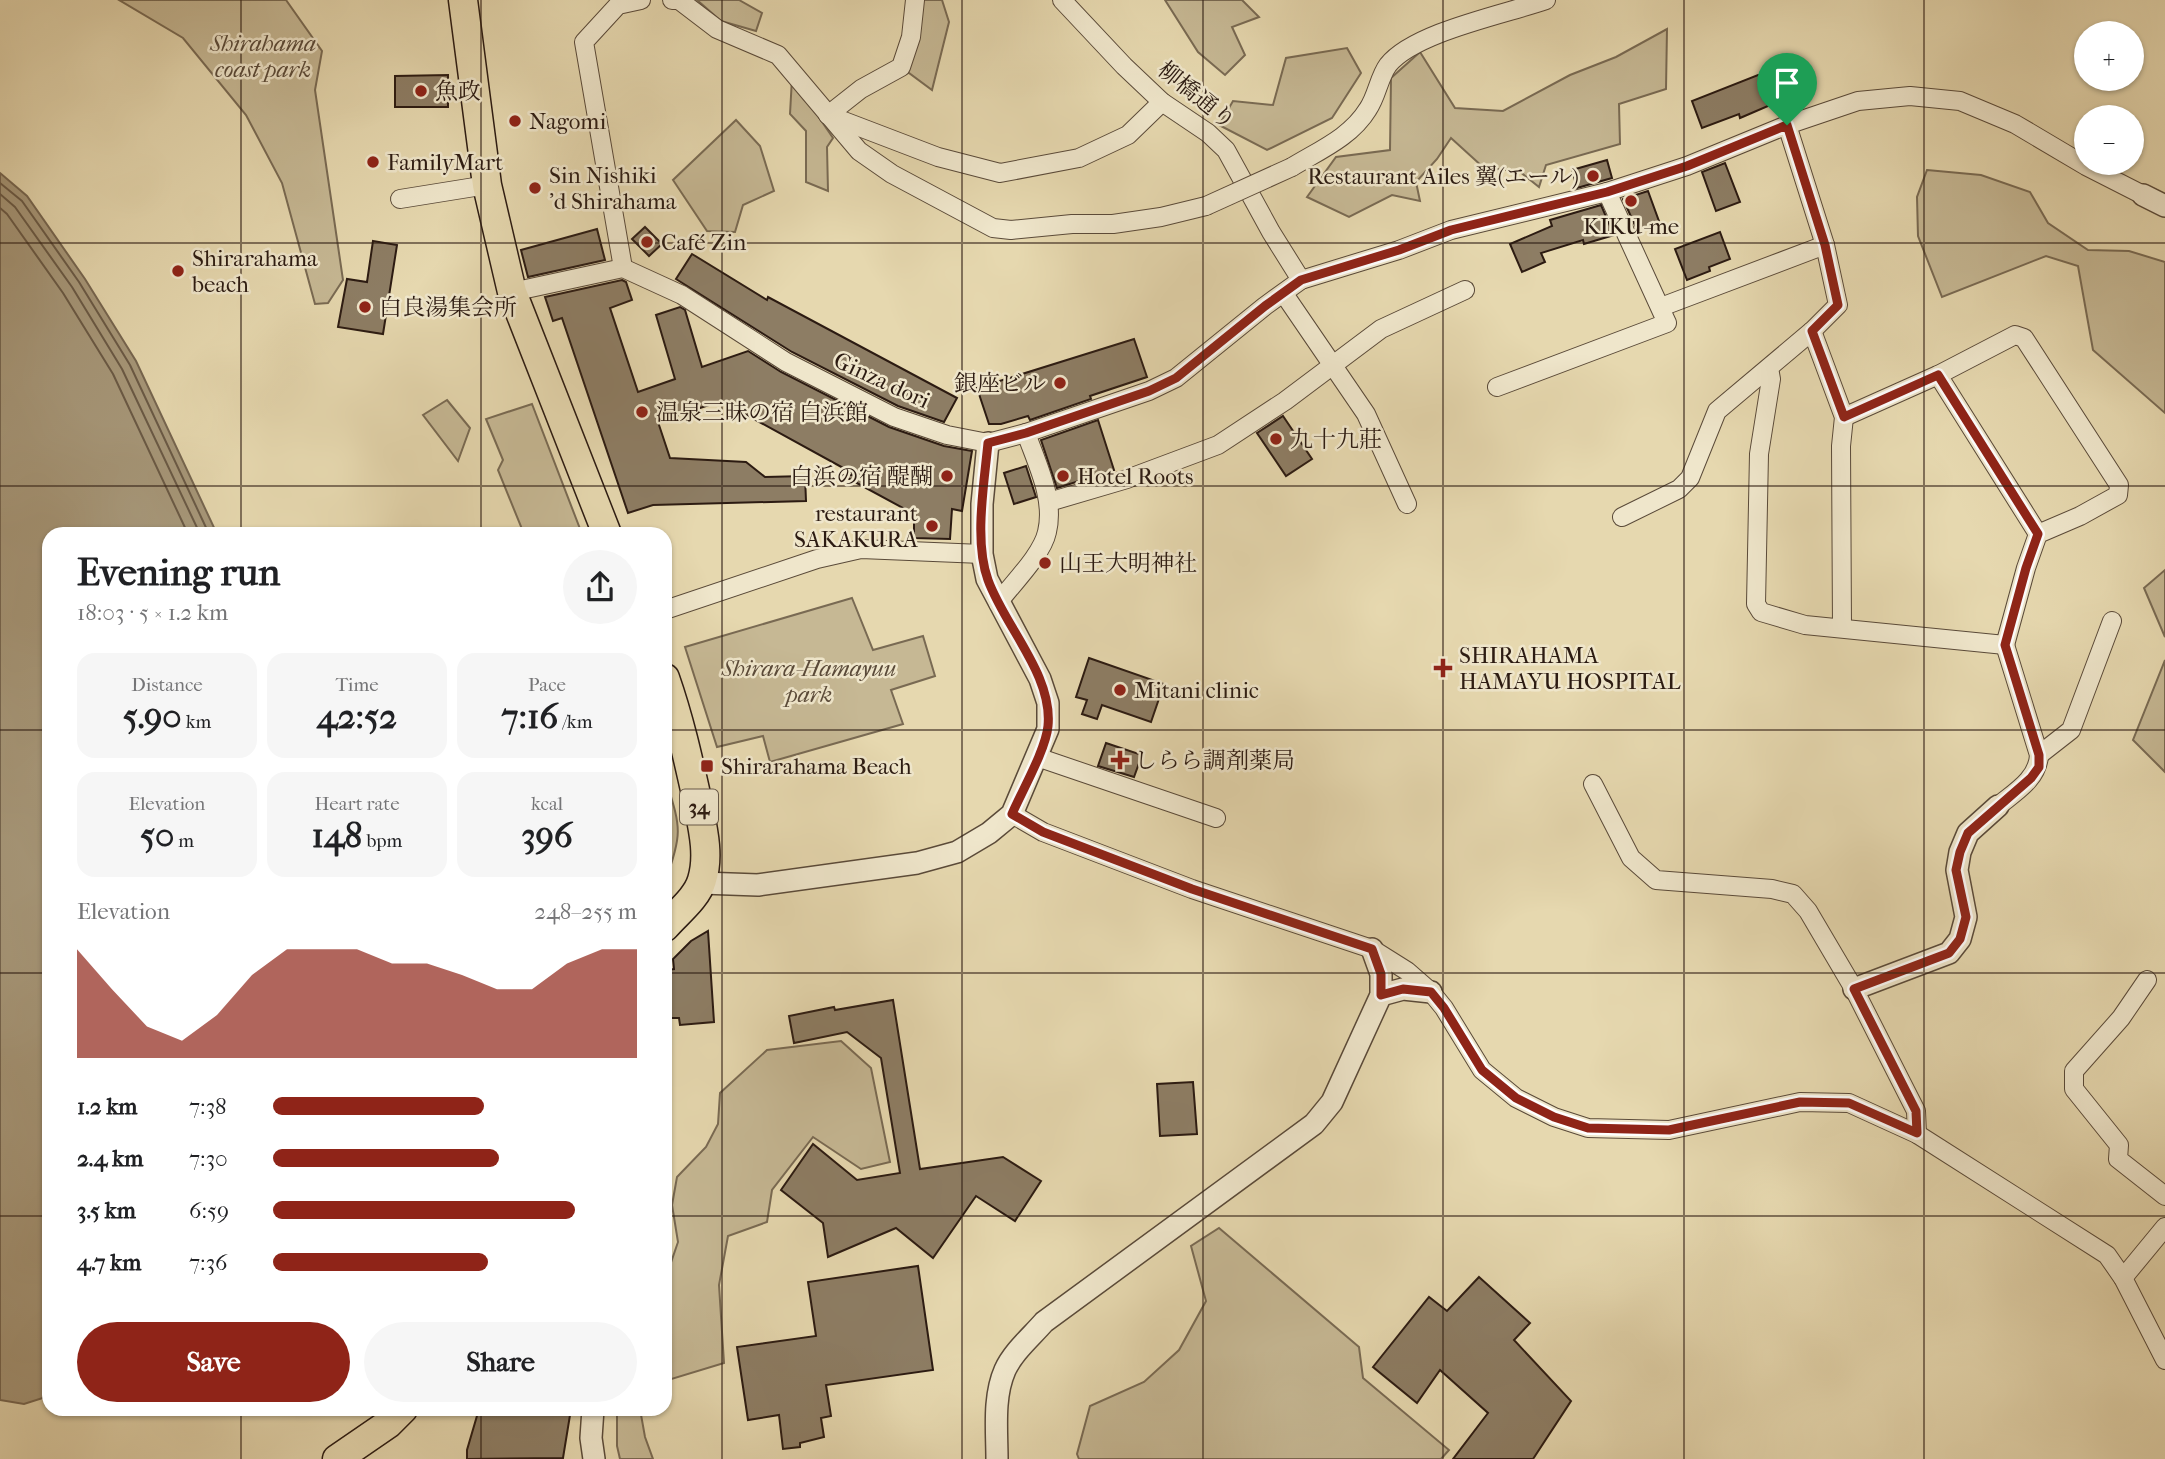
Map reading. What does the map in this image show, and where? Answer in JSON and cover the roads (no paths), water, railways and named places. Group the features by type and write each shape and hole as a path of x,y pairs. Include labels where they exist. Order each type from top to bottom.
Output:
{"main road":[{"path":"463,0 487,185 512,292 604,527"},
{"name":"34","path":"672,699 702,823 706,864 702,883"},
{"path":"672,919 702,883"},
{"path":"337,1459 395,1416"}],"street":[{"path":"512,292 623,268 584,42 618,5 641,0"},
{"path":"672,0 679,0 717,29 778,55 859,151 892,174 993,228 1011,230 1072,224 1113,224 1161,217 1206,206 1292,167 1346,135 1368,109 1388,65 1410,48 1447,30 1546,0"},
{"path":"828,115 861,89 901,67 911,37 915,0"},
{"name":"柳橋通り","path":"1062,0 1162,102 1208,132 1226,150 1301,280"},
{"path":"1301,280 1399,250 1451,230 1607,192 1687,166 1787,125 1858,101 1910,96 1960,101 2015,124 2086,166 2165,205"},
{"path":"828,115 938,157 1000,173 1079,158 1128,135 1162,102"},
{"path":"1622,517 1679,489 1690,478 1717,411 1812,331 1838,305 1825,245 1787,125"},
{"path":"400,199 487,185"},
{"path":"1497,387 1667,323 1607,192"},
{"path":"1661,307 1825,245"},
{"name":"Ginza dori","path":"623,268 682,295 786,362 894,416 947,435 988,443 1026,433 1149,391 1176,378 1301,280"},
{"path":"1049,502 1126,479 1218,445 1381,329 1465,290"},
{"path":"1284,294 1366,414 1407,505"},
{"path":"1812,331 1844,417 1841,446 1842,628"},
{"path":"1844,417 1938,375 2015,335 2024,338 2119,485 2118,495 2080,516 2038,534 2026,568 2005,645 2039,755 2039,767 2031,778 1968,833 1956,870 1966,917 1960,939 1949,953 1854,989"},
{"path":"1769,368 1771,379 1759,454 1756,604 1761,612 1805,625 2005,645"},
{"path":"1938,375 2038,534"},
{"path":"998,603 1034,557 1047,533 1049,502 1026,433"},
{"path":"702,883 758,885 917,863 957,852 989,833 1012,814 1048,729 1048,703 1040,679 987,579 982,554 982,504 988,443"},
{"path":"672,608 817,559 861,549 982,554"},
{"path":"2039,755 2071,730 2112,621"},
{"path":"1037,757 1216,818"},
{"path":"1593,784 1630,858 1656,880 1772,889 1793,894 1808,911 1854,989 1916,1111 1917,1133"},
{"path":"1012,814 1043,832 1192,889 1372,949 1407,971 1431,992 1444,1008 1482,1070 1516,1098 1554,1117 1588,1128 1669,1130 1800,1102 1849,1103 1917,1133 2108,1255 2123,1278 2165,1360"},
{"path":"997,1459 997,1407 1005,1370 1018,1350 1044,1322 1314,1124 1332,1102 1381,995 1381,974 1372,949"},
{"path":"2147,980 2121,1018 2074,1071 2074,1089 2119,1145 2118,1159 2165,1196"},
{"path":"1381,995 1403,989 1431,992"},
{"path":"2123,1278 2165,1227"},
{"path":"593,1416 591,1438 594,1459"}],"water":[{"path":"0,173 27,196 85,279 136,361 214,527 42,527 42,1398 24,1404 0,1400"}],"place":[{"name":"魚政","path":"421,91"},
{"name":"Nagomi","path":"515,121"},
{"name":"FamilyMart","path":"373,162"},
{"name":"Restaurant Ailes 翼(エール)","path":"1593,176"},
{"name":"Sin Nishiki 'd Shirahama","path":"535,188"},
{"name":"KIKU-me","path":"1631,201"},
{"name":"Café Zin","path":"647,242"},
{"name":"Shirarahama beach","path":"178,271"},
{"name":"白良湯集会所","path":"365,307"},
{"name":"銀座ビル","path":"1060,383"},
{"name":"温泉三昧の宿 白浜館","path":"642,412"},
{"name":"九十九莊","path":"1276,439"},
{"name":"白浜の宿 醍醐","path":"947,476"},
{"name":"Hotel Roots","path":"1063,476"},
{"name":"restaurant SAKAKURA","path":"932,526"},
{"name":"山王大明神社","path":"1045,563"},
{"name":"SHIRAHAMA HAMAYU HOSPITAL","path":"1443,668"},
{"name":"Mitani clinic","path":"1120,690"},
{"name":"しらら調剤薬局","path":"1120,760"},
{"name":"Shirarahama Beach","path":"707,766"}],"park label":[{"name":"Shirahama coast park","path":"263,56"},
{"name":"Shirara-Hamayuu park","path":"809,681"}]}
